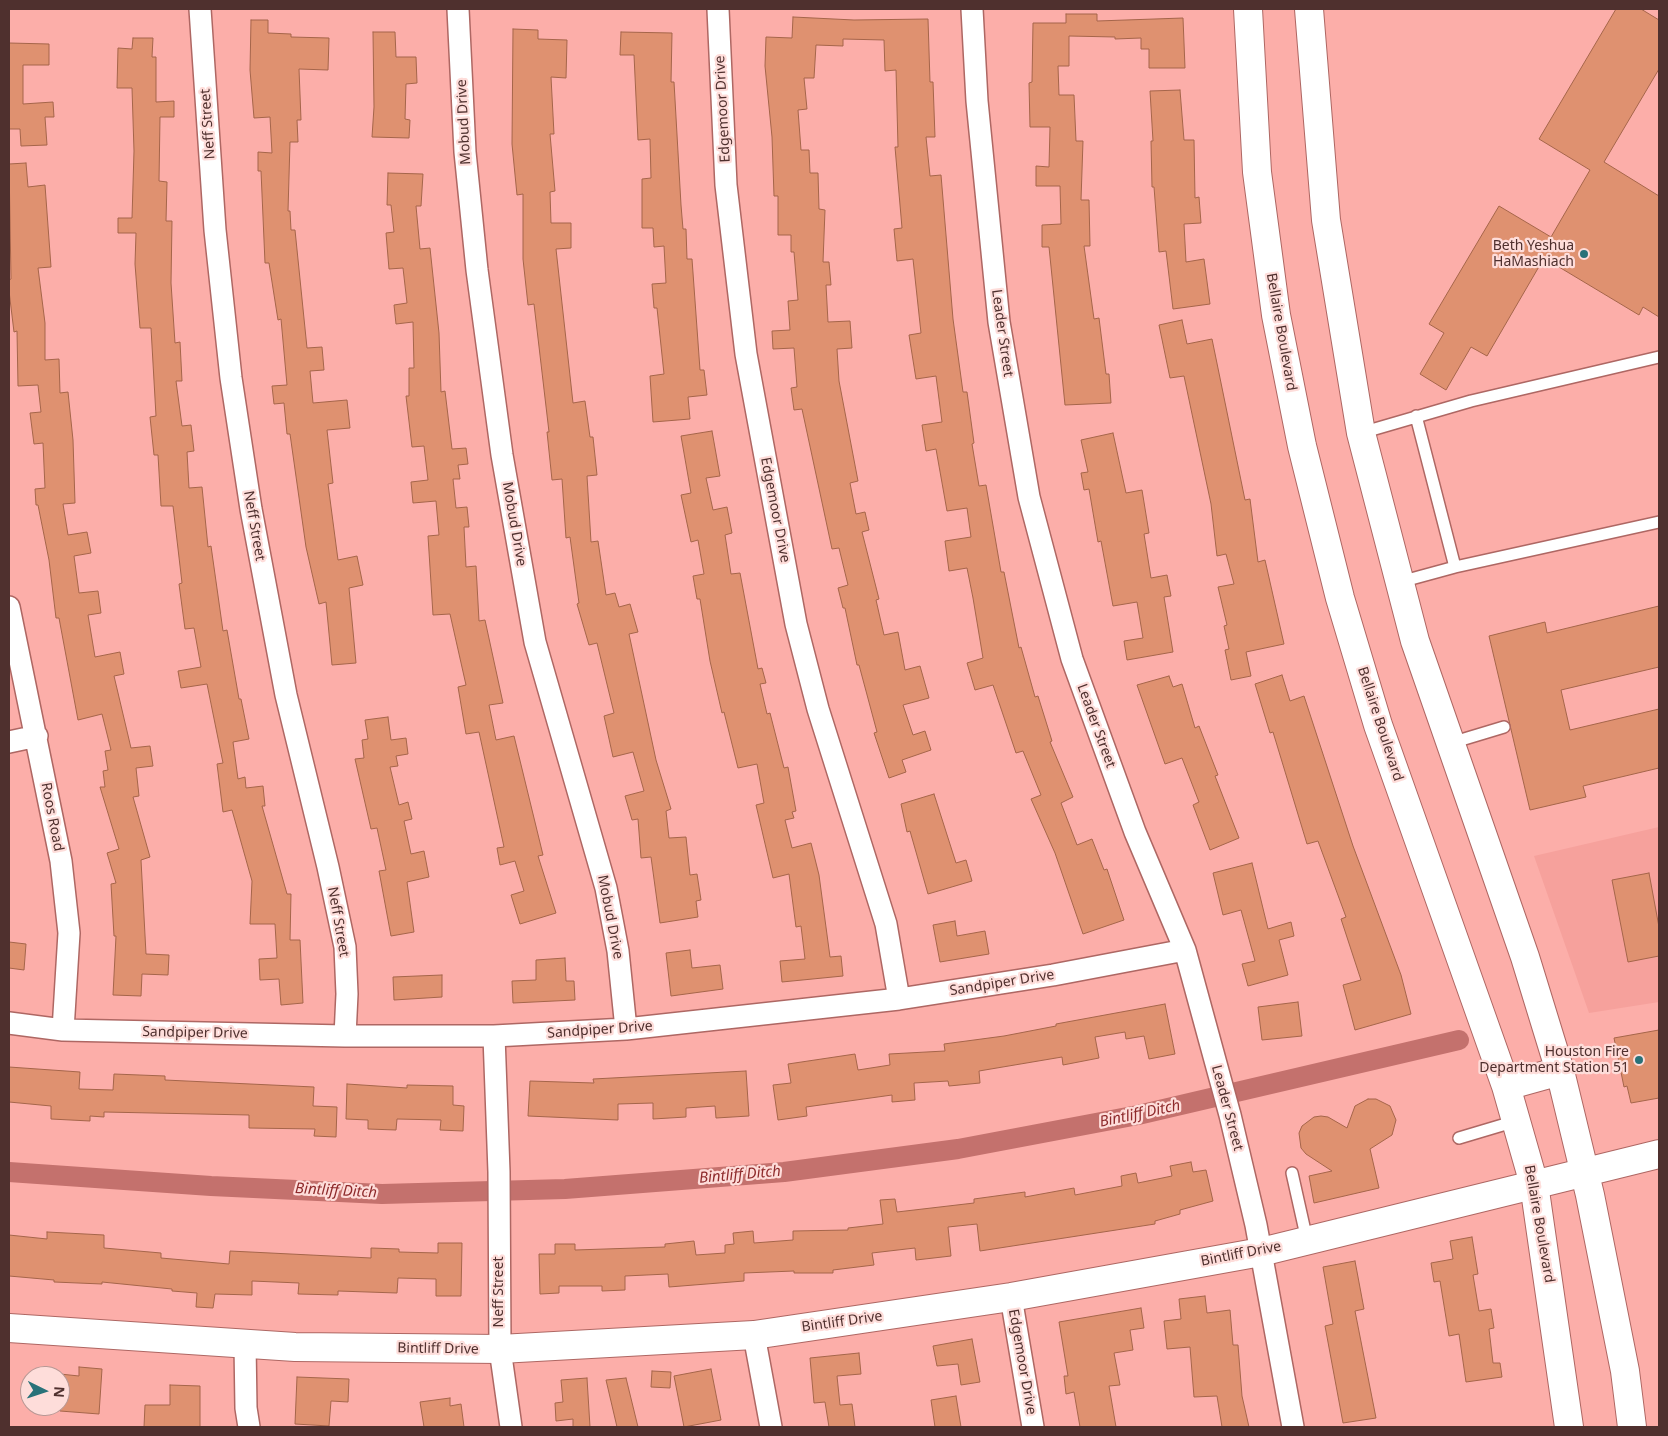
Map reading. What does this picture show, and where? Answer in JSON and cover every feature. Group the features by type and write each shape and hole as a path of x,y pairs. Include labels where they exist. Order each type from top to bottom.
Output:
{"main road":[{"name":"Bellaire Boulevard","path":"1248,9 1257,172 1276,315 1302,446 1340,598 1378,724 1506,1086 1534,1184 1569,1427"},
{"path":"1309,9 1326,220 1361,433 1398,582 1415,641 1525,957 1560,1071 1586,1171 1625,1371 1632,1427"},
{"path":"1506,1086 1560,1071"},
{"name":"Bintliff Drive","path":"9,1328 295,1347 500,1349 754,1335 1011,1297 1262,1252 1659,1154"}],"street":[{"name":"Neff Street","path":"200,9 215,230 231,378 251,509 286,695 328,867 345,947 346,1036"},
{"name":"Mobud Drive","path":"458,9 465,152 477,270 502,454 535,642 606,888 618,951 626,1029"},
{"name":"Edgemoor Drive","path":"718,9 726,185 748,364 796,624 818,709 886,924 899,1000"},
{"name":"Leader Street","path":"972,9 977,101 999,322 1029,497 1072,659 1135,832 1185,950 1230,1114 1262,1252 1293,1427"},
{"name":"Roos Road","path":"9,607 61,861 69,933 63,1030"},
{"path":"9,742 36,736"},
{"name":"Sandpiper Drive","path":"9,1023 63,1030 346,1036 494,1036 626,1029 899,1000 1053,975 1185,950"},
{"name":"Neff Street","path":"494,1036 499,1172 500,1349 512,1427"},
{"name":"Edgemoor Drive","path":"1011,1297 1033,1427"},
{"path":"754,1335 771,1427"},
{"path":"245,1344 246,1408 249,1427"}],"lane":[{"path":"1361,433 1416,416 1659,357"},
{"path":"1416,416 1455,567"},
{"path":"1398,582 1455,567 1659,522"},
{"path":"1450,743 1504,727"},
{"path":"1459,1138 1516,1121"},
{"path":"1292,1173 1307,1240"}],"shaded area":[{"path":"1659,827 1659,1002 1589,1013 1534,856"}],"building":[{"path":"1616,9 1641,9 1659,20 1659,69 1604,162 1659,196 1659,317 1643,307 1639,315 1544,258 1487,356 1471,347 1446,390 1420,374 1444,333 1429,324 1499,206 1551,237 1590,170 1539,139"},
{"path":"1066,14 1097,14 1097,21 1183,18 1185,68 1149,68 1149,49 1141,49 1141,38 1115,39 1115,37 1069,36 1069,66 1058,66 1059,95 1074,95 1076,141 1083,141 1081,200 1089,200 1090,246 1084,246 1094,319 1099,318 1106,374 1109,374 1111,403 1065,405 1049,247 1042,247 1042,225 1061,224 1060,186 1036,186 1036,166 1049,167 1050,127 1030,127 1029,83 1032,82 1033,23 1066,23"},
{"path":"793,17 854,20 928,19 930,82 933,82 935,137 926,137 930,176 941,175 953,319 963,392 967,392 974,443 972,444 979,486 986,485 1001,572 1004,572 1019,648 1021,647 1035,697 1038,696 1052,741 1050,742 1073,797 1061,803 1077,845 1092,839 1104,870 1107,869 1124,920 1083,934 1055,853 1031,799 1041,795 1023,751 1016,753 993,685 975,690 967,663 983,658 973,598 967,568 949,571 945,541 971,537 967,508 947,511 936,449 926,451 922,425 942,422 936,376 916,379 909,335 921,333 913,259 897,261 894,229 902,228 895,147 898,147 896,70 885,71 884,40 843,39 843,46 816,45 814,78 804,78 807,109 798,110 801,150 809,150 810,173 818,173 819,209 825,210 823,262 829,262 831,285 826,285 828,322 850,321 852,348 837,349 839,381 858,481 850,483 856,514 865,512 869,530 862,532 879,599 876,600 884,635 898,632 905,670 920,666 929,698 903,705 913,735 925,731 931,750 902,760 906,772 889,778 874,733 877,732 859,665 857,665 845,608 843,608 838,588 848,585 839,548 832,549 802,409 794,410 791,388 797,387 794,348 773,349 772,331 790,330 788,301 798,300 794,252 791,252 791,235 778,235 778,196 774,196 772,137 765,66 766,37 792,38"},
{"path":"251,20 268,20 268,33 291,34 291,37 329,38 328,70 299,69 301,120 297,120 298,142 290,142 288,211 290,211 291,230 295,230 307,348 322,347 324,370 310,371 313,403 347,400 350,428 327,430 333,483 328,484 338,560 357,556 363,585 349,588 356,663 332,665 326,602 319,604 306,547 290,434 287,434 284,403 274,404 272,386 287,385 281,319 278,320 269,263 265,263 261,171 258,171 258,152 272,153 270,117 254,118 250,70"},
{"path":"513,29 538,30 538,39 567,40 566,78 551,77 554,134 550,134 555,191 550,192 551,223 571,223 571,248 556,249 573,403 585,401 590,437 593,437 597,475 587,476 591,542 598,541 606,595 615,593 619,607 630,604 638,632 629,634 656,760 671,809 666,811 669,838 686,837 690,875 697,874 701,900 696,901 698,917 660,923 651,857 641,858 638,819 632,820 625,796 644,791 633,752 613,757 604,716 614,713 597,643 589,645 577,604 579,603 570,537 566,538 562,479 552,480 547,432 549,432 534,304 528,305 523,259 523,194 517,195 512,144"},
{"path":"373,32 395,32 396,57 416,57 417,83 406,84 405,119 410,120 409,138 372,137 374,107"},
{"path":"621,32 672,33 671,82 674,82 683,229 686,229 687,259 692,259 700,370 704,370 707,395 688,397 690,419 653,422 650,376 664,374 657,308 654,308 652,284 666,283 664,246 654,247 653,228 642,228 642,179 651,178 650,139 638,140 634,55 620,55"},
{"path":"133,38 153,38 152,57 156,57 156,102 174,101 174,117 160,117 159,181 167,182 166,221 172,221 171,283 175,343 180,342 182,381 176,381 182,426 191,425 194,451 187,452 189,488 202,487 208,547 211,546 223,631 227,630 239,699 241,699 249,739 233,742 238,779 245,777 246,788 263,786 265,806 262,806 287,894 291,894 290,940 300,940 303,1003 281,1005 279,979 260,980 259,959 277,958 275,924 250,924 252,881 232,810 223,812 217,764 223,763 207,684 181,688 178,671 201,667 194,628 185,629 179,584 182,583 173,506 161,506 158,455 154,455 150,417 156,416 151,328 140,328 135,264 136,233 118,233 118,218 132,218 134,151 132,88 117,88 118,48 132,49"},
{"path":"9,43 49,44 49,65 23,65 23,104 53,102 54,117 45,117 47,145 21,146 20,129 9,129"},
{"path":"1180,90 1184,140 1194,140 1195,198 1199,197 1201,223 1184,224 1186,262 1204,259 1210,304 1173,309 1166,251 1159,252 1154,187 1152,187 1151,141 1153,141 1150,91"},
{"path":"26,163 28,187 45,185 51,267 38,268 45,323 45,360 59,359 60,393 68,392 73,440 75,503 63,504 68,535 87,532 91,553 74,556 79,593 98,591 101,613 88,615 95,657 120,652 124,674 114,676 131,748 150,746 153,766 136,768 139,796 133,797 150,857 141,860 146,954 169,955 168,975 142,974 141,996 113,995 116,936 114,936 111,884 116,883 107,853 119,849 100,787 105,787 103,771 108,770 105,751 111,750 102,714 78,720 59,618 56,618 49,560 38,505 36,505 35,489 45,488 43,443 34,444 30,413 41,412 38,385 18,386 17,331 14,332 9,291 9,280 11,279 9,164"},
{"path":"388,173 423,174 421,206 416,206 420,249 430,248 439,333 441,392 445,391 452,449 466,448 468,464 458,465 460,479 453,479 456,508 467,507 469,527 464,527 466,567 476,566 479,621 485,620 503,703 489,705 496,740 514,736 543,855 538,856 556,913 520,924 511,895 524,891 515,861 500,865 497,848 504,847 479,732 466,734 458,687 466,685 450,614 433,615 428,536 439,535 436,501 413,503 411,482 428,480 424,446 412,447 406,396 409,396 409,368 414,368 413,322 396,324 394,305 407,303 403,268 389,269 386,233 394,232 391,205 387,205"},
{"path":"1182,320 1187,344 1212,339 1245,500 1250,499 1258,562 1265,560 1284,644 1246,652 1251,676 1231,680 1225,650 1229,649 1224,626 1227,625 1218,587 1234,584 1226,554 1217,556 1211,504 1184,376 1170,378 1159,325"},
{"path":"712,431 720,476 706,478 713,510 727,507 732,533 725,535 731,574 740,573 758,669 762,668 766,683 760,684 767,714 770,713 784,768 788,767 796,811 792,812 794,818 785,820 792,848 811,843 819,875 830,957 841,956 843,976 782,982 780,961 805,959 801,926 796,927 789,874 773,878 756,805 764,803 757,764 738,768 724,712 722,713 710,661 700,599 697,599 693,576 704,574 698,540 691,542 681,495 691,493 681,436"},
{"path":"1113,433 1126,493 1142,490 1149,533 1144,534 1151,578 1167,575 1171,596 1164,597 1173,652 1127,660 1124,641 1143,638 1137,602 1113,606 1101,541 1098,542 1089,489 1084,490 1081,473 1088,472 1081,440"},
{"path":"1659,606 1659,667 1561,690 1570,730 1659,709 1659,768 1583,786 1586,797 1530,810 1489,636 1545,622 1547,633"},
{"path":"1282,675 1290,701 1304,696 1353,846 1401,975 1411,1014 1355,1030 1343,985 1361,980 1341,919 1346,917 1318,841 1307,844 1273,732 1270,733 1255,684"},
{"path":"1169,676 1173,687 1182,684 1195,728 1199,726 1218,775 1215,776 1239,838 1210,850 1193,805 1199,802 1182,758 1165,764 1137,685"},
{"path":"388,717 391,740 406,738 408,754 396,756 398,766 390,767 399,805 408,802 412,819 404,821 411,854 424,851 429,877 407,882 414,932 391,936 379,871 386,870 377,828 371,829 355,759 364,758 362,740 368,739 365,720"},
{"path":"934,794 956,863 966,860 972,881 928,894 910,831 907,832 901,804"},
{"path":"1252,863 1268,929 1291,922 1294,936 1279,940 1288,975 1248,986 1242,964 1255,961 1241,910 1223,915 1213,873"},
{"path":"1649,873 1659,927 1659,956 1628,962 1612,880"},
{"path":"955,921 957,936 985,931 989,954 940,962 933,925"},
{"path":"9,942 26,944 24,970 9,968"},
{"path":"690,950 692,968 720,965 723,989 671,996 666,953"},
{"path":"565,958 566,981 574,981 575,1000 513,1003 512,981 536,980 536,960"},
{"path":"442,975 442,997 394,1000 393,977"},
{"path":"1298,1002 1302,1036 1262,1040 1258,1007"},
{"path":"1165,1004 1175,1054 1149,1059 1144,1036 1126,1039 1125,1032 1095,1037 1099,1058 1063,1065 1062,1057 979,1071 980,1083 949,1086 948,1081 914,1083 915,1100 892,1102 892,1095 806,1107 807,1116 778,1120 773,1085 791,1083 788,1064 855,1054 858,1070 890,1065 889,1054 945,1051 944,1044 1004,1036 1056,1026 1056,1024"},
{"name":"Houston Fire Department Station 51","path":"1659,1030 1659,1098 1631,1103 1627,1086 1624,1087 1614,1038"},
{"path":"9,1067 80,1072 79,1089 113,1090 114,1074 165,1076 165,1080 314,1087 313,1106 337,1107 336,1137 314,1136 315,1129 249,1128 249,1115 104,1112 104,1117 90,1116 90,1121 51,1119 51,1106 9,1102"},
{"path":"746,1071 749,1116 716,1118 715,1106 686,1108 686,1117 653,1119 653,1103 618,1104 618,1120 528,1116 530,1081 594,1083 593,1079"},
{"path":"347,1084 407,1088 407,1085 453,1086 453,1105 464,1106 463,1131 440,1130 441,1120 397,1119 396,1130 368,1129 368,1120 346,1119"},
{"path":"1368,1099 1376,1099 1390,1106 1396,1120 1392,1135 1370,1149 1379,1188 1314,1203 1309,1176 1332,1171 1306,1154 1301,1148 1299,1133 1302,1126 1314,1117 1321,1116 1328,1117 1347,1128 1355,1106"},
{"path":"1191,1162 1193,1172 1206,1170 1213,1201 1180,1210 1180,1214 1155,1221 1155,1224 980,1251 977,1224 948,1227 951,1256 916,1260 915,1248 872,1253 874,1265 833,1270 833,1273 794,1273 794,1271 744,1273 744,1281 669,1287 668,1274 625,1276 625,1290 602,1291 602,1286 559,1286 559,1293 540,1294 539,1254 555,1254 555,1244 575,1244 575,1250 665,1247 665,1244 694,1241 696,1255 725,1253 725,1245 734,1244 733,1233 753,1231 754,1243 793,1240 793,1231 848,1230 848,1228 883,1224 880,1200 895,1199 897,1212 974,1203 974,1199 1025,1192 1025,1197 1074,1188 1075,1195 1122,1186 1121,1176 1136,1173 1138,1183 1172,1176 1170,1166"},
{"path":"47,1232 104,1235 104,1248 161,1253 161,1258 229,1264 230,1251 371,1258 371,1248 399,1249 399,1252 438,1253 438,1243 462,1243 461,1296 436,1296 436,1279 398,1278 397,1293 338,1291 338,1295 298,1294 299,1283 252,1281 252,1295 215,1294 213,1308 196,1307 197,1293 172,1291 172,1289 102,1282 102,1284 54,1282 54,1280 9,1276 9,1235 47,1239"},
{"path":"1472,1237 1478,1274 1473,1275 1479,1311 1491,1309 1494,1328 1489,1329 1493,1363 1500,1363 1502,1377 1466,1382 1459,1334 1449,1336 1440,1281 1434,1282 1431,1263 1453,1259 1450,1241"},
{"path":"1355,1261 1364,1309 1355,1311 1376,1418 1343,1423 1325,1326 1333,1324 1323,1267"},
{"path":"1205,1296 1207,1313 1230,1310 1233,1345 1238,1345 1242,1396 1249,1427 1222,1427 1217,1396 1194,1397 1190,1347 1167,1349 1164,1321 1181,1319 1179,1299"},
{"path":"1141,1308 1144,1328 1130,1330 1133,1350 1114,1353 1120,1385 1109,1386 1116,1427 1080,1427 1074,1392 1066,1394 1064,1376 1068,1376 1059,1322"},
{"path":"972,1339 980,1382 961,1385 958,1364 937,1366 933,1346"},
{"path":"859,1353 861,1374 837,1376 840,1405 852,1404 855,1427 829,1427 825,1402 814,1403 810,1358"},
{"path":"79,1367 102,1369 99,1414 70,1412 70,1375 79,1376"},
{"path":"711,1369 721,1420 684,1427 674,1376"},
{"path":"652,1371 671,1372 670,1388 651,1387"},
{"path":"297,1377 349,1379 348,1402 331,1401 329,1426 295,1424"},
{"path":"587,1378 590,1427 573,1427 573,1419 556,1421 555,1403 563,1402 561,1380"},
{"path":"626,1378 638,1427 617,1427 606,1380"},
{"path":"170,1385 200,1386 200,1427 144,1427 145,1405 170,1405"},
{"path":"956,1396 961,1427 935,1427 931,1400"},
{"path":"450,1398 450,1406 461,1404 464,1427 424,1427 420,1402"}],"waterway":[{"name":"Bintliff Ditch","path":"9,1172 211,1186 382,1194 565,1189 784,1172 958,1149 1138,1115 1459,1040"}],"place":[{"name":"Beth Yeshua HaMashiach","path":"1584,254"},
{"name":"Houston Fire Department Station 51","path":"1639,1060"}]}
